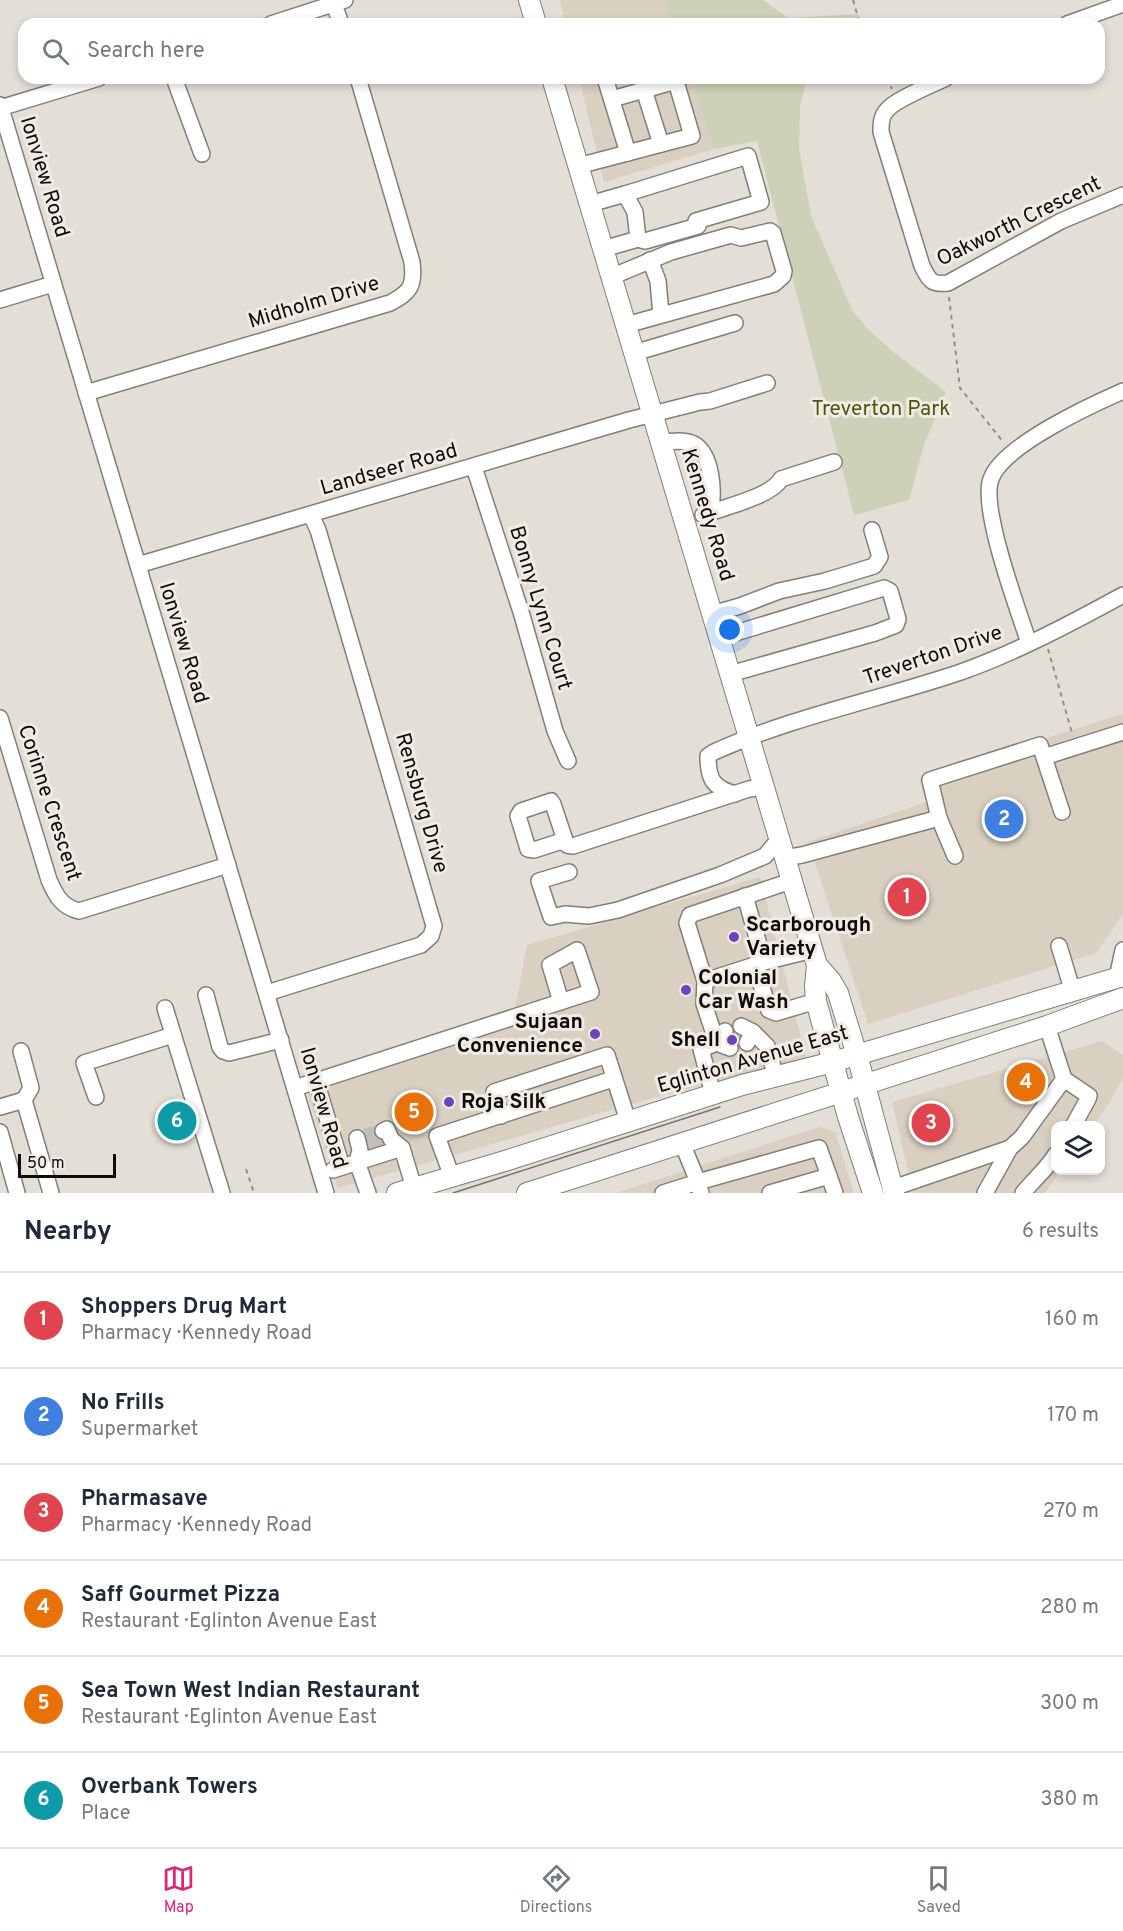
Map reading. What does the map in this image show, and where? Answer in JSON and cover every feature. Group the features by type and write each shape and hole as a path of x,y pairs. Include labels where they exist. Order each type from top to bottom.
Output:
{"main road":[{"path":"529,0 534,18"},
{"name":"Kennedy Road","path":"554,84 791,881 815,957 838,993 893,1191"},
{"name":"Kennedy Road","path":"815,957 816,1001 841,1092 873,1193"},
{"name":"Eglinton Avenue East","path":"405,1190 452,1178 713,1094 833,1062 1120,977"},
{"path":"527,1193 1047,1026 1123,999"}],"street":[{"path":"290,18 340,2 341,18"},
{"path":"1084,18 1123,4"},
{"path":"0,107 79,84"},
{"path":"176,84 202,154"},
{"name":"Midholm Drive","path":"86,393 390,303 404,295 412,285 412,262 360,84"},
{"path":"607,84 628,153"},
{"path":"612,99 661,84"},
{"path":"578,165 692,136 676,84"},
{"name":"Oakworth Crescent","path":"935,84 887,109 882,118 881,132 922,266 929,279 937,284 948,283 1061,221 1123,195"},
{"path":"644,90 660,144"},
{"name":"Ionview Road","path":"0,107 326,1193"},
{"path":"590,204 748,156 762,202 696,221 698,226 645,241 638,239 603,249"},
{"path":"625,195 635,212 638,239"},
{"path":"611,277 671,252 731,235 741,238 770,231 773,233 784,271 783,276 774,284 626,325"},
{"path":"650,260 658,281 661,315"},
{"path":"0,300 53,284"},
{"path":"634,352 735,323"},
{"name":"Landseer Road","path":"138,565 652,414 710,401 766,383"},
{"path":"1029,643 996,535 988,500 991,478 1012,452 1072,416 1123,391"},
{"path":"661,442 681,441 693,444 701,450 711,479 711,508 704,515"},
{"path":"684,521 766,492 778,485 781,479 834,462"},
{"name":"Bonny Lynn Court","path":"474,467 555,731 568,761"},
{"name":"Rensburg Drive","path":"267,993 421,945 430,936 434,926 369,700 318,530 311,514"},
{"path":"712,614 741,606 779,591 825,581 874,566 880,557 872,530"},
{"path":"719,638 884,588 890,591 898,619 896,625 730,674"},
{"name":"Treverton Drive","path":"730,793 715,785 708,766 708,756 714,752 773,729 961,672 1044,637 1123,595"},
{"name":"Corinne Crescent","path":"0,718 4,747 49,880 59,900 70,909 79,911 228,865"},
{"path":"1044,757 1123,732"},
{"path":"955,856 939,818 930,780 1040,746 1062,812"},
{"path":"565,840 567,845 573,846 730,793 764,786"},
{"path":"569,872 539,881 551,917 565,914 589,916 618,910 720,875 781,848 802,855 939,818"},
{"path":"713,1094 701,1049 725,1041 704,1004 705,981 687,923 690,915 791,881"},
{"path":"745,896 769,1010"},
{"path":"1059,946 1074,992"},
{"path":"1120,977 1123,950"},
{"path":"705,981 760,964 815,957"},
{"path":"206,995 223,1051 229,1053 281,1040"},
{"path":"769,1010 776,1013 816,1001"},
{"path":"295,1088 561,1002"},
{"path":"1096,1009 1123,1003"},
{"path":"165,1008 222,1193"},
{"path":"769,1010 746,1034 766,1046 776,1077"},
{"path":"1047,1026 1064,1079 1089,1095 1074,1121"},
{"path":"96,1097 84,1063 173,1035"},
{"path":"0,1107 24,1100 31,1088 21,1051"},
{"path":"501,1116 494,1092 607,1055 628,1121"},
{"path":"452,1178 437,1136 613,1079"},
{"path":"985,1193 1010,1148 1022,1137 1064,1079"},
{"path":"316,1081 342,1167"},
{"path":"24,1100 51,1193"},
{"path":"0,1132 17,1193"},
{"path":"332,1135 362,1147"},
{"path":"321,1174 342,1167 362,1147 390,1140 405,1190"},
{"path":"682,1143 699,1187"},
{"path":"362,1147 368,1193"},
{"path":"663,1193 699,1187 819,1148 835,1193"},
{"path":"893,1191 1010,1148"},
{"path":"1023,1193 1051,1162"},
{"path":"770,1193 829,1176"}],"path":[{"path":"853,0 858,18"},
{"path":"948,283 960,388 1012,452"},
{"path":"1044,637 1076,747"},
{"path":"246,1169 254,1193"}],"shaded area":[{"path":"560,0 665,0 671,18 564,18"},
{"path":"580,84 693,84 714,149 604,182"},
{"path":"1123,714 1123,914 1096,953 868,1024 808,842 926,802 919,778"},
{"path":"760,877 807,1061 671,1093 338,1188 301,1075 515,1009 527,945"},
{"path":"1102,1041 1123,1055 1123,1078 1096,1121 1051,1121 1051,1175 1057,1175 1045,1193 913,1193 892,1102"},
{"path":"819,1127 835,1132 854,1193 616,1193"}],"green space":[{"path":"665,0 763,0 788,18 671,18"},
{"path":"857,14 859,18 788,18"},
{"name":"Treverton Park","path":"693,84 806,84 800,106 799,149 811,216 853,312 892,351 946,392 924,445 909,500 854,515 757,141 714,149"}],"tunnel":[{"path":"728,1040 744,1035"},
{"path":"365,1136 383,1131"},
{"path":"369,1147 386,1141"}],"tram line":[{"path":"453,1193 720,1107"}],"place":[{"name":"No Frills","path":"1004,819"},
{"name":"Shoppers Drug Mart","path":"907,897"},
{"name":"Scarborough Variety","path":"734,937"},
{"name":"Colonial Car Wash","path":"686,990"},
{"name":"Sujaan Convenience","path":"595,1034"},
{"name":"Shell","path":"732,1040"},
{"name":"Saff Gourmet Pizza","path":"1026,1082"},
{"name":"Roja Silk","path":"449,1102"},
{"name":"Sea Town West Indian Restaurant","path":"414,1112"},
{"name":"Overbank Towers","path":"177,1121"},
{"name":"Pharmasave","path":"931,1123"}]}
